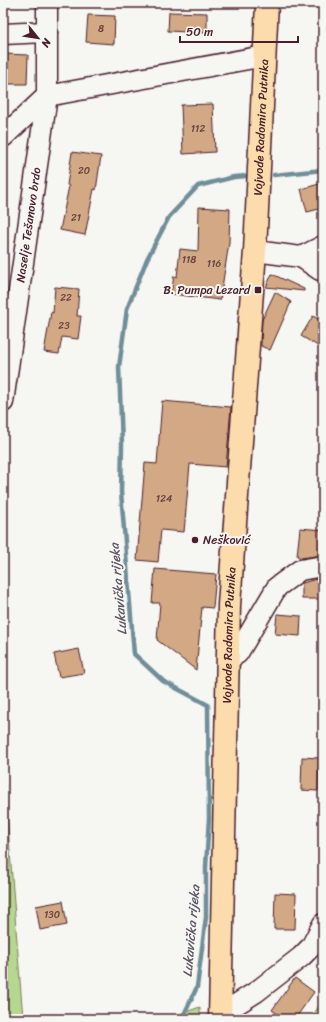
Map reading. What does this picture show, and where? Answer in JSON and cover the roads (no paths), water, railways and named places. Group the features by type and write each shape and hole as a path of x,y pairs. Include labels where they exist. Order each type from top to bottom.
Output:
{"main road":[{"name":"Vojvode Radomira Putnika","path":"220,1017 230,597 255,251 267,3"}],"street":[{"name":"Naselje Tešanovo brdo","path":"3,402 48,96 47,3"},
{"path":"3,34 48,32"},
{"path":"3,137 48,96 264,56"},
{"path":"301,257 323,246"},
{"path":"255,251 301,257 320,270 323,269"},
{"path":"228,660 238,653 277,587 300,570 323,566"},
{"path":"220,1017 256,992 301,957 312,947 323,924"}],"waterway":[{"name":"Lukavička rijeka","path":"274,175 323,170"},
{"name":"Lukavička rijeka","path":"182,1019 197,987 206,917 206,867 209,818 208,705 163,681 134,654 121,492 122,445 119,367 127,309 147,259 169,217 198,186 234,177 248,176"}],"place":[{"name":"B. Pumpa Lezard","path":"258,290"},
{"name":"Nešković","path":"195,540"}]}
